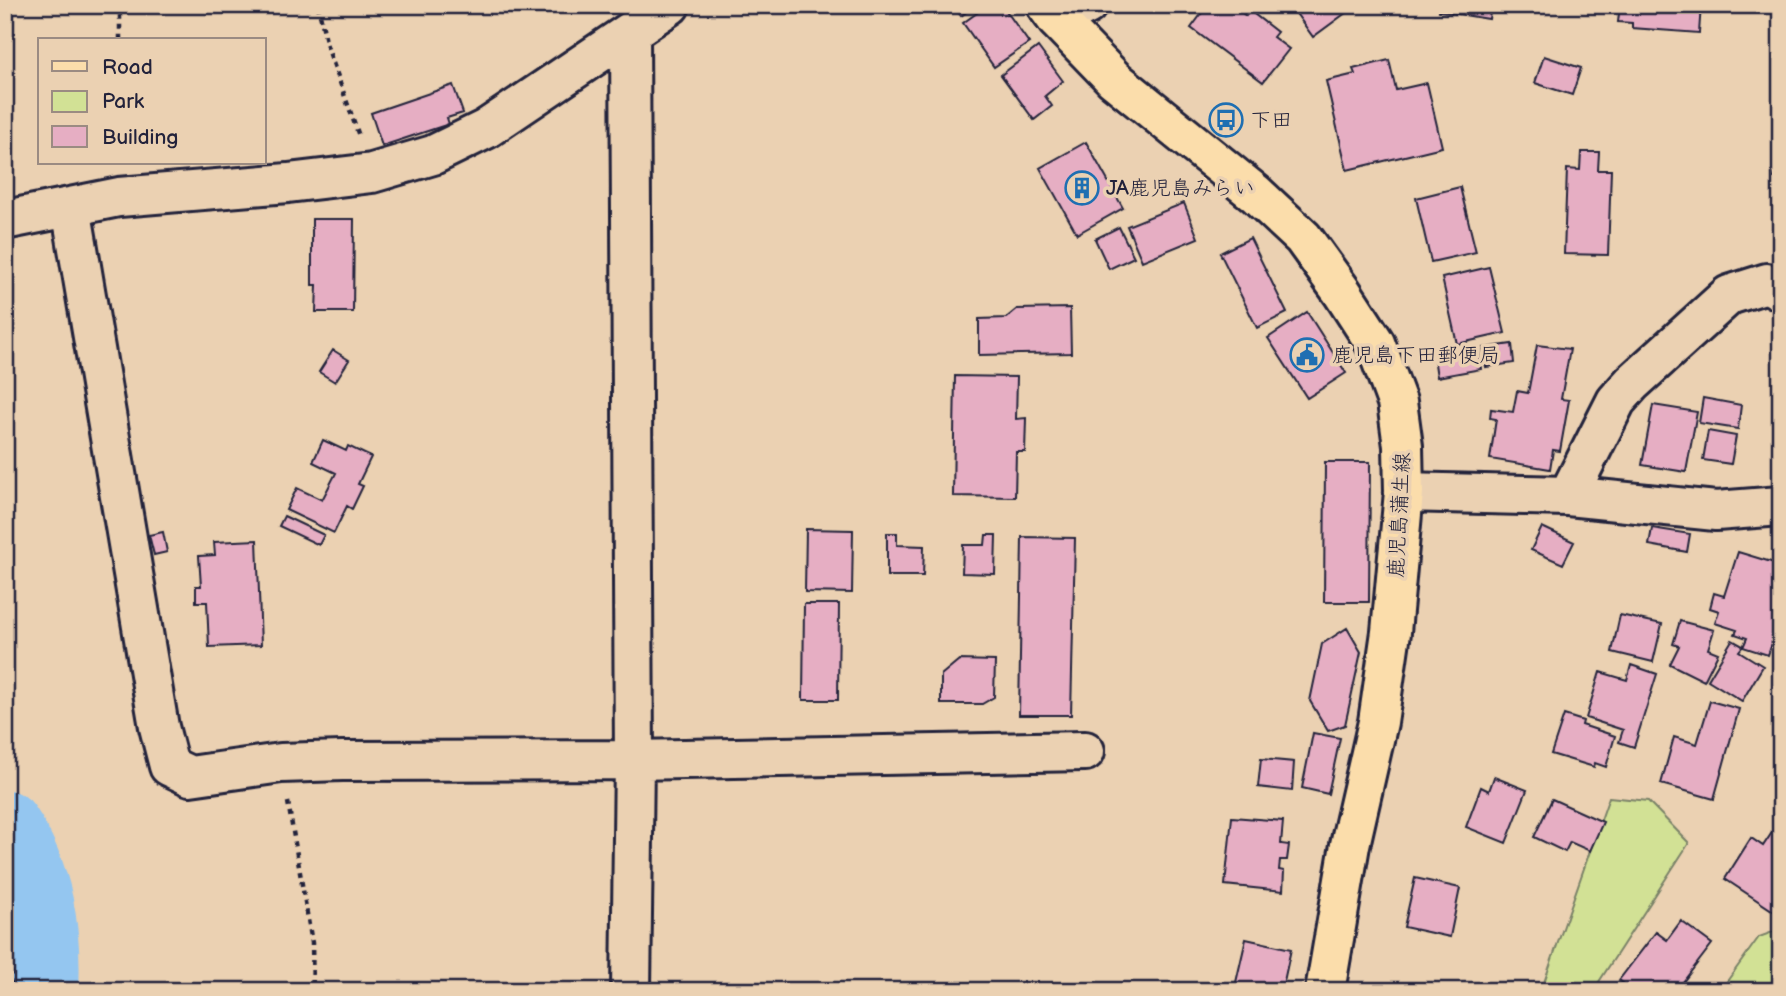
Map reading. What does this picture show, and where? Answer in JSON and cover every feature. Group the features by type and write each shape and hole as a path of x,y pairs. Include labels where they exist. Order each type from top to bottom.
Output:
{"main road":[{"name":"鹿児島蒲生線","path":"1064,10 1114,79 1256,194 1303,238 1375,342 1397,402 1403,446 1404,492 1391,632 1378,722 1350,845 1325,991"}],"street":[{"path":"5,220 119,197 372,173 433,155 486,129 670,5"},
{"path":"631,32 634,760 631,991"},
{"path":"71,207 159,727 169,766 190,776 281,763 634,760 1085,751"},
{"path":"1569,496 1616,401 1632,383 1729,296 1767,283 1781,291"},
{"path":"1404,492 1569,496 1716,511 1781,506"}],"path":[{"path":"118,5 120,38"},
{"path":"318,5 327,46 372,173"},
{"path":"281,763 312,943 313,991"},
{"path":"5,903 12,912 11,991"}],"green space":[{"path":"1609,797 1648,801 1689,843 1593,991 1541,991"},
{"path":"1781,929 1781,991 1720,991 1759,937"}],"building":[{"path":"953,5 976,5 961,16"},
{"path":"988,5 1002,5 1029,43 994,67 963,23"},
{"path":"1208,5 1231,5 1246,16 1250,11 1277,32 1273,37 1289,49 1263,82 1191,28"},
{"path":"1290,5 1342,5 1347,12 1313,37"},
{"path":"1440,5 1491,5 1489,19 1439,11"},
{"path":"1620,5 1701,5 1699,33 1632,28 1632,23 1618,22"},
{"path":"1038,47 1063,81 1045,96 1052,106 1034,120 1001,75"},
{"path":"1544,56 1581,68 1572,95 1535,83"},
{"path":"1389,60 1396,90 1427,83 1442,147 1347,170 1326,81 1355,74 1353,69"},
{"path":"453,85 463,113 447,118 449,124 382,146 371,113"},
{"name":"JA鹿児島みらい","path":"1086,142 1123,208 1077,234 1040,168"},
{"path":"1781,144 1781,179 1774,178"},
{"path":"1581,152 1599,152 1598,170 1611,170 1608,255 1564,254 1567,169 1580,170"},
{"path":"1460,187 1476,252 1431,262 1416,198"},
{"path":"1184,203 1198,238 1142,261 1127,226"},
{"path":"312,219 354,219 353,312 316,312 317,285 312,285"},
{"path":"1119,227 1134,257 1109,269 1095,239"},
{"path":"1250,238 1287,313 1257,328 1220,253"},
{"path":"1489,267 1505,333 1457,344 1442,278"},
{"path":"1070,308 1071,353 979,355 979,319 1006,318 1017,309"},
{"name":"鹿児島下田郵便局","path":"1307,312 1346,373 1307,398 1268,338"},
{"path":"1512,344 1514,363 1486,367 1483,348"},
{"path":"1537,345 1570,349 1561,399 1569,400 1560,451 1553,450 1550,469 1490,459 1496,419 1490,418 1491,409 1513,412 1517,391 1528,393"},
{"path":"1478,349 1481,369 1437,377 1434,357"},
{"path":"333,350 349,360 335,382 319,372"},
{"path":"955,376 1017,377 1016,419 1026,418 1025,452 1016,452 1015,497 953,496"},
{"path":"1703,398 1741,405 1738,429 1699,423"},
{"path":"1653,405 1697,412 1686,472 1642,465"},
{"path":"1708,431 1736,436 1731,464 1703,460"},
{"path":"323,440 346,451 348,446 371,457 358,484 363,486 352,509 347,506 334,533 286,510 297,488 322,500 336,473 313,462"},
{"path":"1325,462 1370,462 1369,602 1324,602"},
{"path":"284,516 324,535 319,545 279,526"},
{"path":"1542,527 1574,542 1563,564 1531,550"},
{"path":"1652,528 1690,534 1687,552 1649,545"},
{"path":"806,529 853,530 852,593 805,592"},
{"path":"163,532 167,552 154,555 149,535"},
{"path":"887,533 897,533 897,545 924,546 923,576 887,576"},
{"path":"986,535 996,535 995,574 962,573 963,545 985,545"},
{"path":"1022,537 1075,538 1071,715 1019,715"},
{"path":"257,540 261,645 209,647 207,602 196,602 196,586 201,586 199,556 215,555 214,542"},
{"path":"1738,552 1781,565 1781,617 1768,655 1743,647 1747,638 1735,634 1737,630 1715,623 1719,611 1710,608 1714,593 1724,596"},
{"path":"804,604 839,604 838,700 803,700"},
{"path":"1620,615 1662,624 1653,662 1612,652"},
{"path":"1680,621 1714,630 1708,649 1718,653 1704,681 1670,664 1679,646 1673,644"},
{"path":"1347,628 1361,652 1345,725 1328,731 1310,701 1322,644"},
{"path":"1732,640 1743,646 1739,651 1763,666 1742,701 1708,680"},
{"path":"959,660 995,661 994,697 982,704 941,704 941,675"},
{"path":"1631,665 1657,674 1634,747 1619,742 1623,730 1586,718 1600,672 1627,680"},
{"path":"1710,701 1739,709 1714,799 1661,784 1674,737 1697,744"},
{"path":"1564,715 1583,721 1582,725 1615,736 1606,767 1595,763 1594,767 1551,754"},
{"path":"1313,733 1340,738 1328,794 1302,788"},
{"path":"1261,759 1294,762 1292,791 1258,787"},
{"path":"1494,777 1527,790 1506,843 1466,827 1481,787 1489,791"},
{"path":"1552,799 1603,822 1590,851 1570,842 1565,852 1534,837"},
{"path":"1232,817 1283,821 1281,844 1289,845 1287,860 1280,860 1279,870 1284,871 1283,891 1225,885"},
{"path":"1781,819 1781,909 1778,914 1725,879 1751,838 1763,846"},
{"path":"1415,878 1460,888 1450,937 1404,927"},
{"path":"1681,921 1712,944 1676,991 1633,991 1619,980 1656,932 1667,940"},
{"path":"1246,939 1291,949 1283,986 1277,984 1275,991 1234,991"}],"waterway":[{"path":"5,825 26,864 38,904 44,947 44,991"}],"place":[{"name":"下田","path":"1226,120"},
{"name":"JA鹿児島みらい","path":"1082,188"},
{"name":"鹿児島下田郵便局","path":"1307,355"}]}
